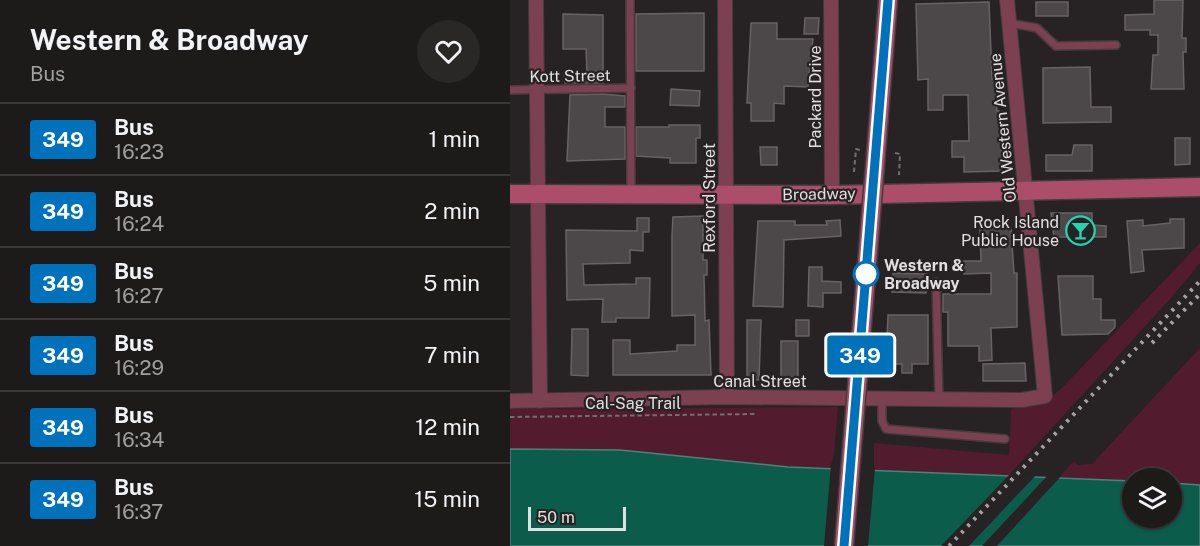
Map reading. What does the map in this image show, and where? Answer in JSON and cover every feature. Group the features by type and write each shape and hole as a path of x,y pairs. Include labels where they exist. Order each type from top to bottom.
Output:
{"street":[{"path":"536,0 540,401"},
{"name":"Rexford Street","path":"725,0 727,397"},
{"name":"Packard Drive","path":"831,0 832,195"},
{"path":"844,546 868,152 888,0"},
{"name":"Old Western Avenue","path":"1007,0 1045,396"},
{"name":"Broadway","path":"510,194 832,195 1200,187"},
{"name":"Canal Street","path":"510,401 727,397 1022,400 1045,396"}],"lane":[{"name":"Kott Street","path":"630,0 631,195"},
{"path":"1010,23 1037,28 1056,46 1116,45"},
{"name":"Kott Street","path":"510,90 630,88"},
{"path":"936,282 939,399"},
{"path":"882,399 882,421 886,429 1005,439"}],"path":[{"path":"855,172 856,150 868,152"},
{"path":"895,153 900,153 899,175"},
{"name":"Cal-Sag Trail","path":"510,417 756,414"}],"shaded area":[{"path":"1200,243 1200,263 1171,298 1009,475 874,471 874,443 1009,455 1011,410 1015,406 1044,402 1061,389"},
{"path":"1200,348 1200,485 1182,484 1182,468 1122,468 1122,480 1059,477 1074,461 1078,465 1092,464"},
{"path":"838,407 834,454 830,468 788,467 620,450 510,449 510,409"},
{"path":"510,449 620,450 788,467 1122,481 1122,528 1182,528 1182,484 1200,485 1200,546 510,546"}],"pier":[{"path":"831,465 875,468 868,546 824,546"},
{"path":"1011,473 1037,474 969,546 941,546"},
{"path":"1049,474 1062,475 997,546 982,546"}],"building":[{"path":"1154,0 1183,0 1182,38 1186,38 1186,52 1183,52 1184,89 1151,89 1153,55 1158,55 1158,35 1150,35 1150,30 1125,30 1125,15 1154,14"},
{"path":"989,2 992,79 995,79 997,111 999,111 1003,171 964,172 964,157 952,157 952,141 969,141 968,95 943,95 943,110 928,110 928,79 918,80 916,4"},
{"path":"1036,2 1068,2 1068,16 1036,16"},
{"path":"704,13 704,71 636,71 636,14"},
{"path":"563,14 603,15 603,83 565,83 564,74 587,74 586,49 563,49"},
{"path":"805,18 819,18 818,34 804,34"},
{"path":"751,23 777,23 777,39 813,39 808,87 784,86 784,104 774,103 774,121 751,121 751,103 747,103"},
{"path":"1090,67 1091,107 1111,107 1111,122 1043,123 1043,68"},
{"path":"671,89 700,91 699,106 670,105"},
{"path":"570,95 625,96 625,107 605,107 605,127 625,127 625,159 567,161"},
{"path":"669,125 700,125 700,138 696,138 696,163 670,163 670,158 636,156 636,127 669,127"},
{"path":"1175,138 1190,138 1190,164 1175,165"},
{"path":"1074,145 1092,145 1092,171 1046,171 1046,155 1072,155"},
{"path":"760,147 777,147 777,165 761,165"},
{"path":"1051,213 1092,213 1092,225 1106,226 1106,237 1054,237"},
{"path":"703,216 703,260 707,260 707,275 704,275 705,321 709,320 711,375 613,375 613,340 630,340 630,354 677,351 677,345 695,345 695,315 672,316 673,217"},
{"path":"637,218 649,218 649,232 643,232 643,251 630,250 630,263 583,264 584,285 636,284 636,278 650,278 649,318 616,318 616,322 602,322 603,299 567,300 566,230 637,231"},
{"path":"1170,219 1184,219 1184,248 1142,250 1144,271 1131,273 1127,221 1143,220 1143,226 1170,223"},
{"path":"840,220 841,236 784,240 783,307 753,306 758,221 795,221 795,225 827,225 826,221"},
{"path":"1008,221 1008,229 1011,229 1014,273 1017,273 1017,327 991,328 992,360 979,361 979,346 948,346 948,312 943,312 943,294 991,294 991,273 964,274 964,261 981,261 980,229 989,229 989,222"},
{"path":"809,267 822,267 822,281 841,282 841,293 823,293 823,307 808,306"},
{"path":"893,273 927,274 926,293 892,292"},
{"path":"1058,276 1093,276 1093,299 1101,299 1101,320 1115,320 1115,327 1108,334 1062,335"},
{"path":"888,315 928,315 928,364 912,364 912,373 902,373 902,364 886,364"},
{"path":"747,320 761,320 759,380 747,379"},
{"path":"796,320 809,320 809,336 796,336"},
{"path":"572,329 588,329 588,376 571,375"},
{"path":"781,341 798,341 798,378 781,378"},
{"path":"1025,363 1026,381 983,381 983,364"}],"railway":[{"path":"949,546 1200,281"},
{"path":"1152,343 1200,294"}],"bus line":[{"name":"349","path":"844,546 888,0"}],"place":[{"name":"Rock Island Public House","path":"1080,231"},
{"name":"Western & Broadway","path":"866,274"}]}
